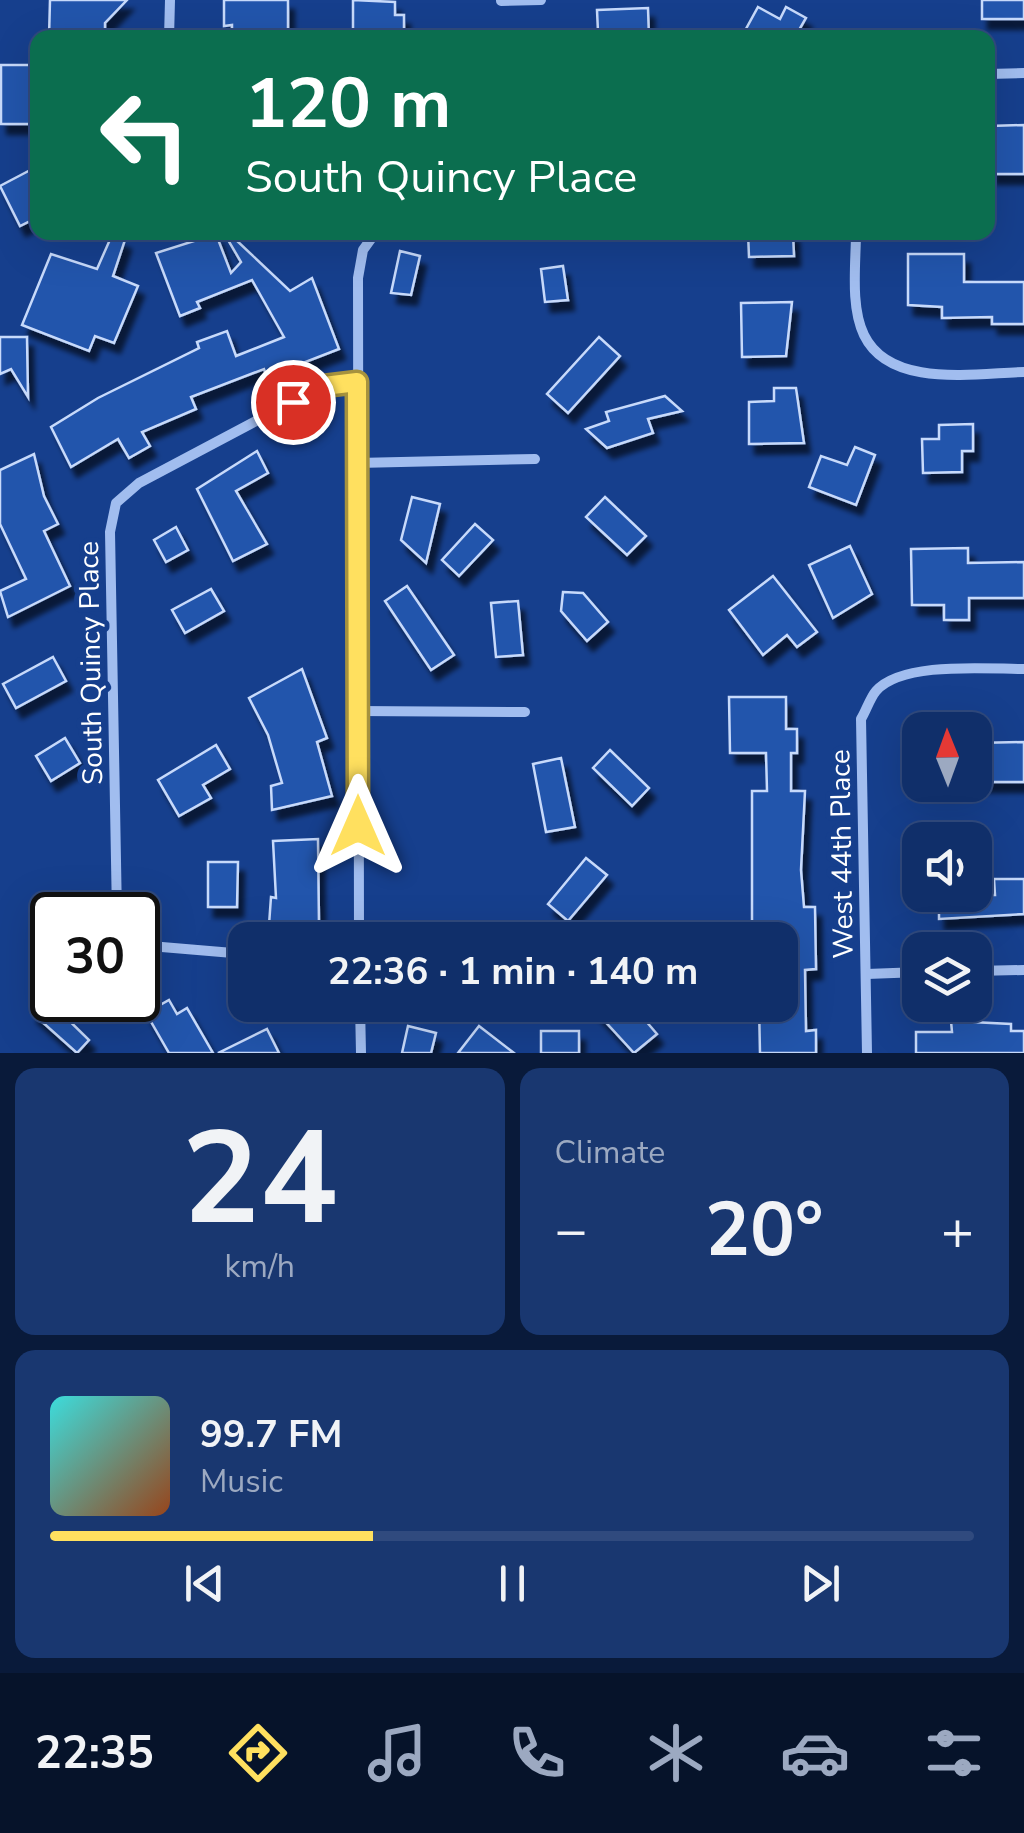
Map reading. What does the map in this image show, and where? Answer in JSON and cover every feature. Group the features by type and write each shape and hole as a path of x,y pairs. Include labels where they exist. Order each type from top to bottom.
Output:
{"street":[{"path":"170,0 170,30"},
{"path":"501,0 541,0"},
{"path":"995,74 1024,74"},
{"path":"359,922 358,278 363,250 370,240"},
{"path":"856,240 857,302 863,334 878,354 930,374 1024,372"},
{"name":"South Quincy Place","path":"117,892 110,532 116,503 139,483 324,386 357,382"},
{"path":"357,463 535,459"},
{"name":"West 44th Place","path":"867,1053 861,719 877,689 900,678 930,670 1024,669"},
{"path":"357,711 525,712"},
{"path":"160,947 228,953"},
{"path":"992,971 1024,970"},
{"path":"867,974 902,973"},
{"path":"360,1022 361,1053"}],"building":[{"path":"50,0 127,0 105,23 105,30 49,30"},
{"path":"224,0 288,0 288,30 232,30 232,25 224,26"},
{"path":"353,0 395,2 395,15 404,15 404,30 353,30"},
{"path":"982,0 1024,0 1024,19 982,19"},
{"path":"758,7 780,19 786,7 806,18 799,30 745,30"},
{"path":"648,8 649,30 598,30 597,10"},
{"path":"1,65 30,65 30,124 1,124"},
{"path":"1024,125 1024,174 995,174 995,126"},
{"path":"30,170 30,221 20,226 0,186"},
{"path":"110,240 125,240 113,276 138,286 114,343 95,336 89,351 22,325 51,254 97,269"},
{"path":"197,240 218,240 231,273 241,262 228,240 236,240 290,291 312,278 339,349 267,377 264,369 191,397 196,409 142,432 150,446 129,458 118,439 71,467 51,427 98,398 199,348 197,342 227,331 236,356 284,337 252,280 197,302 200,308 180,316 156,253"},
{"path":"748,240 793,240 794,256 749,257"},
{"path":"400,251 420,256 411,295 391,293"},
{"path":"908,254 964,254 964,282 1024,282 1024,324 992,324 992,317 942,318 942,307 908,305"},
{"path":"563,266 568,300 545,302 541,269"},
{"path":"792,302 786,356 742,357 741,303"},
{"path":"0,337 27,337 28,397 11,369 0,374"},
{"path":"599,337 620,356 568,413 547,394"},
{"path":"774,388 796,388 804,443 749,444 749,402 774,401"},
{"path":"665,396 682,411 648,419 653,433 607,448 586,429 609,421 606,412"},
{"path":"973,424 973,451 962,451 962,472 923,473 922,439 939,439 939,425"},
{"path":"855,447 875,455 856,505 809,487 821,456 847,465"},
{"path":"257,451 268,473 236,491 267,544 233,561 197,489"},
{"path":"34,454 44,496 58,524 44,531 70,586 8,617 0,591 26,579 0,524 0,470"},
{"path":"412,497 440,504 426,563 401,540"},
{"path":"605,497 646,536 627,555 586,517"},
{"path":"475,524 493,540 459,576 442,560"},
{"path":"176,527 188,550 166,562 154,540"},
{"path":"850,546 872,594 833,618 809,565"},
{"path":"968,548 968,563 1024,562 1024,598 969,598 969,620 944,620 944,605 912,605 911,549"},
{"path":"773,576 817,632 797,647 787,635 763,655 729,610"},
{"path":"407,586 454,655 431,670 385,601"},
{"path":"211,589 224,611 185,633 172,610"},
{"path":"563,592 583,593 608,622 587,641 561,611"},
{"path":"518,601 523,655 496,657 491,603"},
{"path":"53,657 66,681 16,708 3,684"},
{"path":"302,669 327,738 317,742 332,796 272,810 271,786 282,783 268,735 249,698"},
{"path":"729,697 786,697 786,729 797,729 797,753 791,753 791,791 805,791 801,870 804,907 815,907 816,969 805,970 806,1031 816,1030 816,1053 760,1053 759,1022 798,1022 798,922 752,922 752,791 767,791 766,753 730,753"},
{"path":"65,738 80,763 51,781 36,756"},
{"path":"1024,742 1024,782 992,782 992,743"},
{"path":"216,745 230,769 203,785 211,798 179,816 158,780"},
{"path":"610,750 649,788 632,806 593,768"},
{"path":"561,758 575,827 546,832 533,764"},
{"path":"318,839 319,922 269,922 271,897 276,898 273,841"},
{"path":"586,858 607,875 568,921 548,904"},
{"path":"208,862 238,862 237,907 208,907"},
{"path":"994,879 1024,879 1024,914 939,919 939,912 992,912"},
{"path":"169,1000 177,1014 187,1008 213,1053 169,1053 151,1022 160,1022 160,1005"},
{"path":"42,1022 71,1022 89,1040 77,1053"},
{"path":"606,1022 647,1022 657,1034 634,1053"},
{"path":"951,1022 1011,1024 1011,1031 1024,1031 1024,1053 916,1053 916,1032 952,1032"},
{"path":"408,1026 436,1033 431,1053 402,1053"},
{"path":"479,1026 514,1053 458,1053"},
{"path":"267,1029 279,1053 218,1053"},
{"path":"541,1031 579,1031 579,1053 541,1053"}],"route":[{"path":"293,402 324,386 357,382 358,826"}]}
